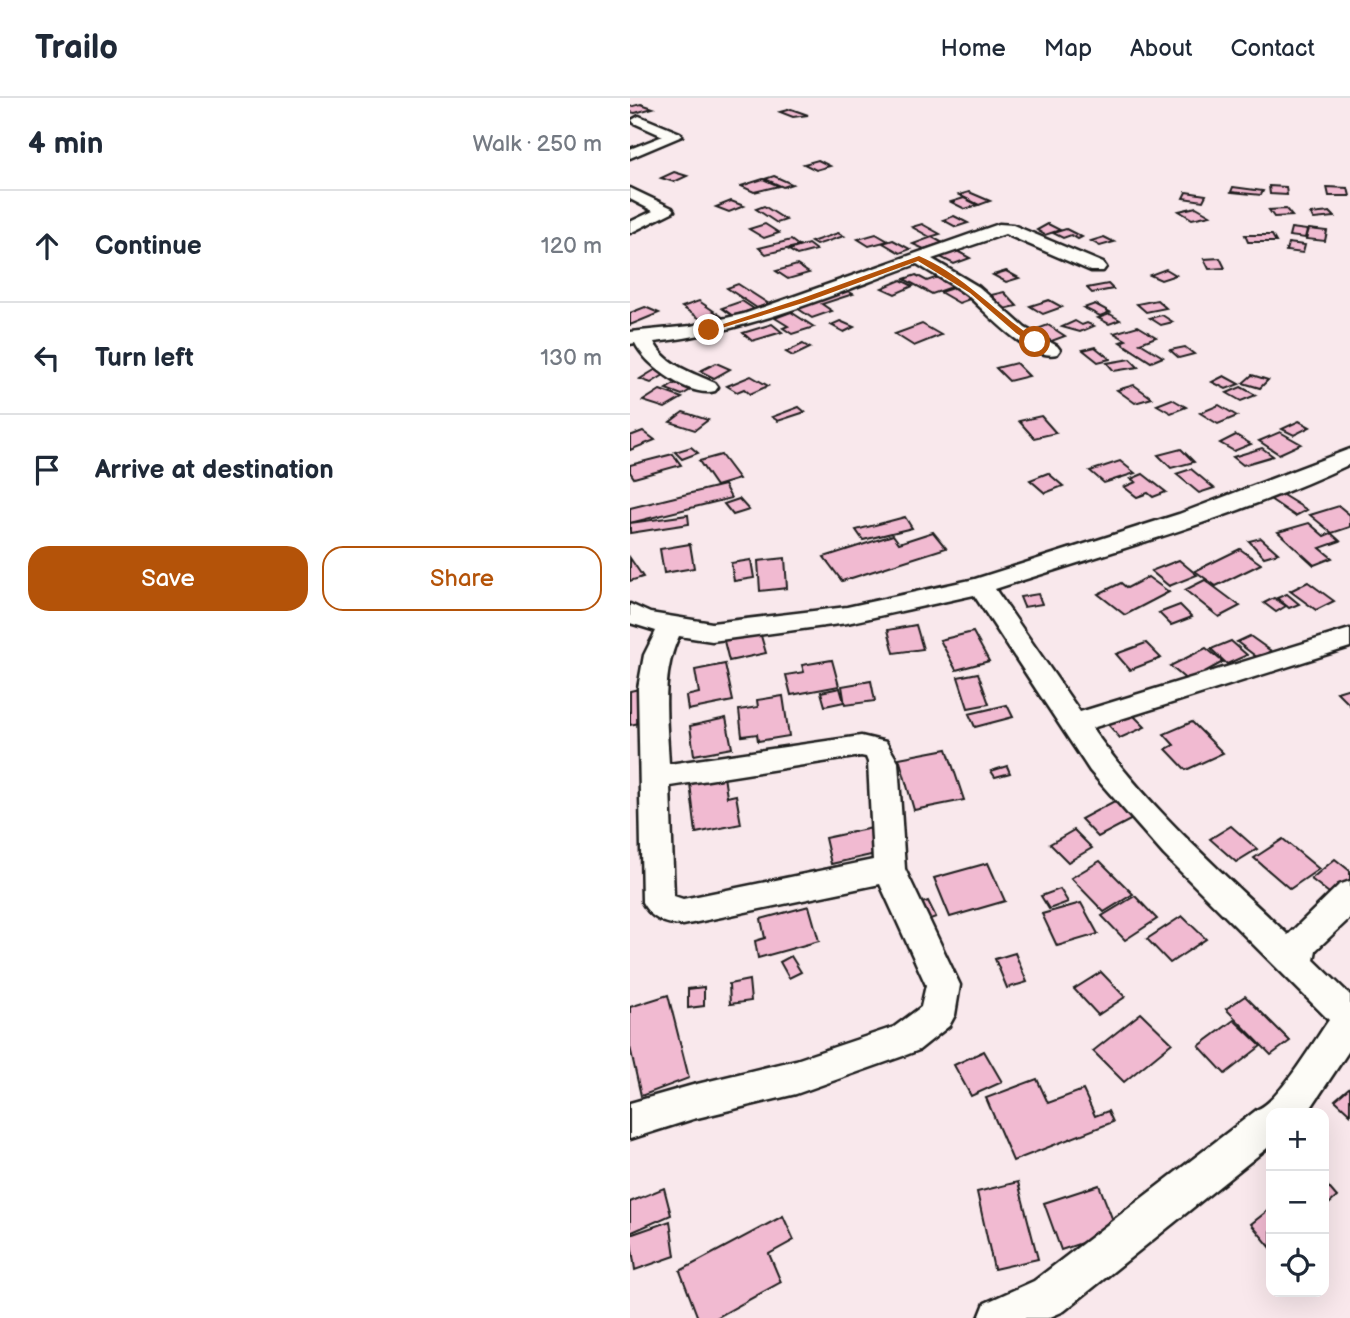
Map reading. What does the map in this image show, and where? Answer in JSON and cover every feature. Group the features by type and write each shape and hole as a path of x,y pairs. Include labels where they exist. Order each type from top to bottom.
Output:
{"street":[{"path":"630,154 675,136 639,120"},
{"path":"630,193 666,211 630,228"},
{"path":"636,338 667,337 709,330 751,318 1003,228 1097,267"},
{"path":"919,258 973,291 1018,332 1050,350"},
{"path":"636,338 653,359 708,387"},
{"path":"643,620 712,632 847,615 980,586 1187,519 1316,472 1350,456"},
{"path":"980,586 1100,763 1175,846 1350,1018 1295,1100 1286,1108"},
{"path":"643,620 657,655 652,688 659,902 670,911 683,912 889,870"},
{"path":"1073,724 1350,638"},
{"path":"630,1121 693,1102 796,1077 906,1039 937,1015 943,985 889,870 883,762 876,749 861,746 656,777"},
{"path":"1296,964 1301,943 1346,901 1350,894"},
{"path":"1000,1318 1049,1296 1266,1126"}],"building":[{"path":"641,104 653,108 630,112 630,107"},
{"path":"791,109 808,115 793,117 780,112"},
{"path":"818,160 830,166 816,170 804,164"},
{"path":"674,172 687,176 674,182 661,178"},
{"path":"774,176 792,184 783,187 765,179"},
{"path":"763,179 779,186 754,192 741,186"},
{"path":"1269,186 1286,187 1287,195 1270,194"},
{"path":"1233,187 1263,191 1261,195 1231,192"},
{"path":"1327,187 1348,188 1350,196 1329,196"},
{"path":"969,192 990,201 979,205 959,195"},
{"path":"1186,192 1206,195 1203,201 1183,198"},
{"path":"964,198 978,205 965,209 951,202"},
{"path":"731,201 744,206 729,212 716,207"},
{"path":"764,206 786,220 777,223 756,209"},
{"path":"1196,207 1210,215 1192,219 1179,211"},
{"path":"1286,209 1292,216 1274,217 1269,210"},
{"path":"1330,212 1335,217 1314,219 1310,214"},
{"path":"954,216 968,223 956,227 943,220"},
{"path":"765,224 779,233 764,238 749,229"},
{"path":"922,224 940,234 930,237 912,227"},
{"path":"1048,224 1060,230 1045,235 1037,230"},
{"path":"1291,228 1307,230 1305,238 1289,236"},
{"path":"1066,229 1082,237 1078,239 1071,235 1063,238 1053,233"},
{"path":"1309,229 1327,231 1325,241 1306,239"},
{"path":"838,233 844,236 816,245 811,242"},
{"path":"876,234 888,241 869,246 858,239"},
{"path":"1245,235 1272,235 1276,242 1248,242"},
{"path":"932,237 943,243 924,249 913,244"},
{"path":"1104,237 1114,242 1100,246 1091,241"},
{"path":"791,240 799,246 766,254 759,248"},
{"path":"893,240 910,249 900,253 883,243"},
{"path":"1288,243 1305,245 1303,253 1286,251"},
{"path":"808,244 816,250 797,255 789,250"},
{"path":"957,251 970,258 954,264 940,257"},
{"path":"1220,258 1225,268 1209,269 1204,259"},
{"path":"797,265 809,273 788,279 776,271"},
{"path":"1166,269 1176,275 1161,280 1150,275"},
{"path":"1006,271 1019,278 1006,282 993,275"},
{"path":"916,275 927,281 938,277 955,286 932,294 904,279"},
{"path":"901,280 913,286 895,294 882,288"},
{"path":"738,284 769,304 757,308 727,288"},
{"path":"1108,284 1113,289 1092,293 1087,288"},
{"path":"956,287 975,297 959,303 940,292"},
{"path":"844,289 853,294 822,304 832,311 812,318 794,306"},
{"path":"1004,292 1017,306 1004,309 991,295"},
{"path":"1049,300 1062,307 1043,314 1030,306"},
{"path":"1157,300 1166,308 1146,312 1137,304"},
{"path":"699,301 724,318 708,324 682,307"},
{"path":"742,301 754,309 733,316 722,308"},
{"path":"1095,304 1110,312 1100,316 1084,308"},
{"path":"645,307 659,313 630,325 630,313"},
{"path":"791,312 814,327 792,334 783,328 788,326 775,318"},
{"path":"1110,314 1120,320 1109,324 1098,318"},
{"path":"1162,315 1173,322 1161,325 1150,318"},
{"path":"840,321 854,327 844,332 831,325"},
{"path":"1075,321 1094,326 1080,332 1062,327"},
{"path":"772,324 782,332 752,341 743,333"},
{"path":"922,324 941,335 914,346 895,334"},
{"path":"1048,325 1065,336 1049,342 1032,331"},
{"path":"1138,326 1156,337 1140,343 1163,357 1151,362 1120,342 1126,340 1114,333"},
{"path":"803,344 810,348 793,356 786,352"},
{"path":"1095,347 1110,359 1098,362 1083,350"},
{"path":"1185,347 1194,354 1179,358 1170,350"},
{"path":"1130,359 1138,367 1114,371 1107,363"},
{"path":"716,363 730,369 714,378 700,371"},
{"path":"1016,363 1029,376 1009,381 996,368"},
{"path":"661,366 672,370 651,383 640,379"},
{"path":"1252,375 1268,380 1260,388 1243,383"},
{"path":"688,376 703,383 682,395 666,389"},
{"path":"751,376 768,386 750,394 744,389 737,392 727,386"},
{"path":"1224,376 1239,384 1226,389 1212,382"},
{"path":"1134,385 1152,398 1135,403 1117,390"},
{"path":"1241,387 1256,395 1241,401 1227,393"},
{"path":"660,390 682,398 665,408 643,401"},
{"path":"1172,399 1186,407 1171,413 1157,405"},
{"path":"1219,405 1237,416 1218,424 1200,413"},
{"path":"799,407 805,412 778,421 772,417"},
{"path":"683,412 708,420 695,430 670,422"},
{"path":"1041,416 1056,433 1034,438 1019,421"},
{"path":"1299,421 1310,427 1294,435 1282,429"},
{"path":"643,431 655,440 630,450 630,436"},
{"path":"1280,432 1301,444 1279,454 1259,441"},
{"path":"1236,435 1251,444 1234,451 1220,443"},
{"path":"691,447 698,453 682,459 675,452"},
{"path":"1262,448 1273,456 1243,465 1233,457"},
{"path":"1181,449 1194,462 1171,468 1158,455"},
{"path":"673,454 681,465 634,478 630,472 630,465"},
{"path":"721,455 739,479 716,486 699,461"},
{"path":"1120,461 1135,473 1104,483 1090,471"},
{"path":"1191,469 1214,488 1199,493 1176,474"},
{"path":"1048,473 1063,486 1045,493 1030,480"},
{"path":"1143,474 1166,492 1153,497 1148,493 1137,497 1124,487 1136,482 1131,479"},
{"path":"724,485 731,498 630,523 630,508"},
{"path":"1278,492 1307,510 1295,516 1267,497"},
{"path":"739,499 749,510 733,515 724,504"},
{"path":"1339,506 1350,515 1350,527 1332,533 1310,515"},
{"path":"688,515 689,524 630,533 630,523"},
{"path":"905,517 912,528 863,540 856,530"},
{"path":"1309,523 1324,536 1331,533 1340,541 1320,548 1332,558 1314,565 1278,532"},
{"path":"933,532 946,548 842,581 824,557 893,535 899,543"},
{"path":"1261,538 1278,553 1264,557 1249,541"},
{"path":"690,544 694,568 664,573 660,549"},
{"path":"1240,549 1261,564 1216,586 1195,571"},
{"path":"630,558 643,577 630,581"},
{"path":"785,558 787,588 760,591 758,561"},
{"path":"751,560 754,578 734,581 731,563"},
{"path":"1179,560 1197,575 1169,586 1151,571"},
{"path":"1148,577 1169,592 1125,615 1098,594 1121,583 1127,588"},
{"path":"1205,580 1240,606 1219,617 1185,590"},
{"path":"1308,582 1334,601 1316,610 1290,591"},
{"path":"1038,594 1042,604 1024,607 1020,597"},
{"path":"1287,594 1299,604 1289,608 1277,598"},
{"path":"1274,598 1286,606 1276,612 1264,603"},
{"path":"1180,605 1192,617 1171,625 1159,613"},
{"path":"916,625 923,649 894,653 888,630"},
{"path":"759,629 766,653 729,661 723,637"},
{"path":"973,632 989,661 956,670 940,640"},
{"path":"1250,636 1271,651 1258,658 1237,642"},
{"path":"1231,641 1247,655 1227,664 1211,649"},
{"path":"1146,643 1161,658 1130,670 1116,654"},
{"path":"1206,648 1223,662 1188,681 1170,666"},
{"path":"832,660 839,686 791,695 786,675 804,672 802,665"},
{"path":"725,664 733,701 688,710 686,696 699,693 695,670"},
{"path":"978,673 989,704 968,708 958,677"},
{"path":"871,681 875,701 845,705 842,686"},
{"path":"643,688 648,721 630,725 630,691"},
{"path":"840,688 844,702 825,706 821,692"},
{"path":"1350,688 1350,705 1337,692"},
{"path":"783,696 789,736 758,741 757,734 742,736 739,710 758,707 757,700"},
{"path":"1007,705 1013,717 975,727 969,714"},
{"path":"1129,711 1145,727 1120,738 1105,721"},
{"path":"726,718 732,748 694,755 690,726"},
{"path":"1192,722 1223,753 1186,770 1166,749 1174,745 1164,734"},
{"path":"947,749 964,800 914,810 899,758"},
{"path":"1007,766 1010,773 995,777 991,771"},
{"path":"723,769 727,797 736,795 741,824 696,833 689,775"},
{"path":"1122,797 1140,815 1098,837 1081,819"},
{"path":"886,825 893,850 831,864 825,838"},
{"path":"1231,826 1257,849 1236,862 1210,839"},
{"path":"1074,830 1092,848 1068,862 1050,844"},
{"path":"1283,839 1319,869 1290,889 1254,858"},
{"path":"1335,859 1350,871 1350,882 1333,896 1311,879"},
{"path":"1100,861 1133,894 1104,912 1071,878"},
{"path":"988,863 1005,901 950,917 934,878"},
{"path":"1060,889 1068,902 1049,909 1041,896"},
{"path":"1135,896 1157,919 1125,940 1102,916"},
{"path":"928,901 936,917 913,925 906,909"},
{"path":"1081,903 1098,934 1057,946 1042,914"},
{"path":"809,906 819,941 758,958 755,941 765,938 761,919"},
{"path":"1182,916 1206,939 1170,963 1147,939"},
{"path":"1015,953 1027,982 1007,988 995,959"},
{"path":"791,956 801,972 789,978 780,962"},
{"path":"1101,972 1125,997 1098,1015 1074,989"},
{"path":"749,980 751,1001 730,1004 729,984"},
{"path":"704,987 704,1006 688,1008 688,989"},
{"path":"668,995 689,1078 641,1096 630,1047 630,1007"},
{"path":"1245,996 1290,1041 1271,1055 1226,1009"},
{"path":"1141,1013 1172,1043 1124,1082 1093,1051"},
{"path":"1234,1020 1261,1046 1225,1074 1199,1046"},
{"path":"984,1051 1002,1082 971,1096 954,1065"},
{"path":"1037,1079 1048,1103 1083,1090 1095,1116 1108,1111 1113,1122 1013,1161 986,1098"},
{"path":"1350,1087 1350,1114 1335,1100"},
{"path":"1018,1182 1038,1259 994,1269 977,1192"},
{"path":"1099,1185 1117,1231 1061,1250 1044,1203"},
{"path":"664,1188 671,1215 630,1233 630,1202"},
{"path":"1329,1188 1337,1197 1329,1204"},
{"path":"1266,1212 1266,1242 1251,1224"},
{"path":"783,1216 794,1240 769,1254 781,1282 716,1318 698,1318 680,1271"},
{"path":"670,1221 675,1256 635,1270 630,1235"}],"route":[{"path":"709,330 803,301 919,258 973,291 1018,332 1035,342"}]}
